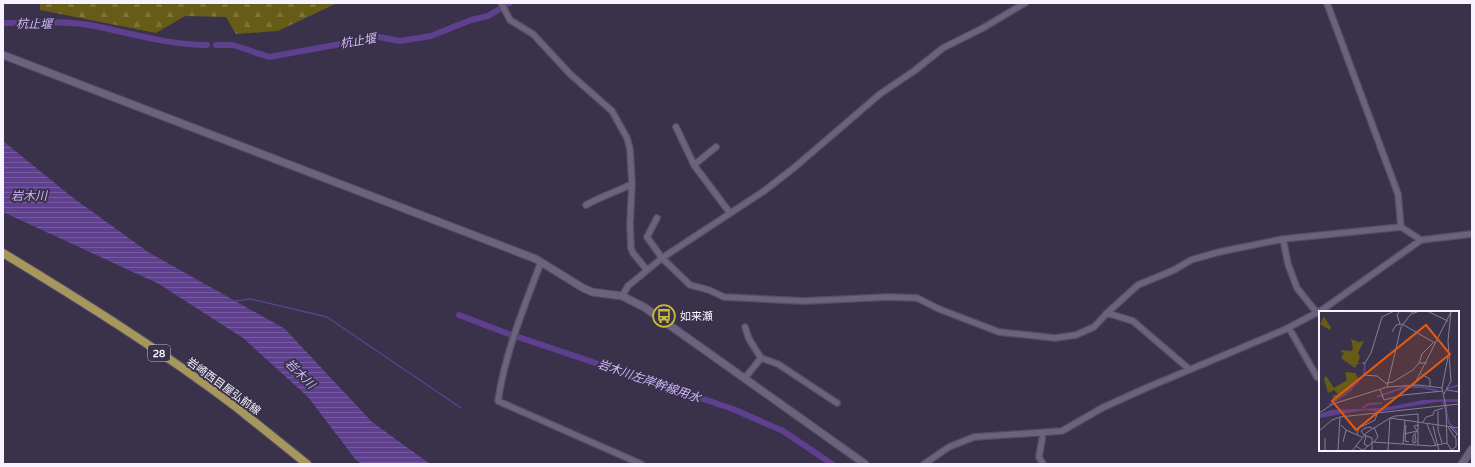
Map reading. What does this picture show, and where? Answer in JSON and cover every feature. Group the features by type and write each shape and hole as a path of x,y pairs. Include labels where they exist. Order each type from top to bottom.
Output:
{"main road":[{"name":"岩崎西目屋弘前線","path":"3,253 160,354 235,407 307,464"}],"street":[{"path":"501,3 510,20 533,34 570,74 612,111 627,138 630,149 632,184 630,224 631,248 647,270"},
{"path":"622,296 628,286 662,258 730,213 795,167 880,94 914,71 943,48 983,28 1025,3"},
{"path":"1327,3 1398,194 1401,227"},
{"path":"3,55 541,262 592,292 622,296 644,307 865,464"},
{"path":"676,127 694,165 730,213"},
{"path":"694,165 716,147"},
{"path":"586,205 602,195 617,192 632,184"},
{"path":"657,218 647,237 662,258 690,285 710,290 724,297 804,301 889,297 917,298 939,309 1000,332 1066,337 1076,335 1094,327 1106,313 1138,285 1174,270 1191,260 1219,252 1283,239 1401,227 1420,240"},
{"path":"924,464 949,447 974,437 1043,434 1062,431 1102,408 1188,369 1289,328 1316,313 1420,240 1472,234"},
{"path":"1283,239 1288,264 1297,288 1316,313"},
{"path":"541,262 513,340 501,381 498,401 641,464"},
{"path":"1106,313 1133,321 1188,369"},
{"path":"745,327 749,339 761,358 778,364 838,403"},
{"path":"1289,328 1318,377"},
{"path":"745,378 761,358"},
{"path":"1042,464 1039,457 1043,434"},
{"path":"1462,463 1472,449"}],"green space":[{"path":"40,3 337,3 278,31 236,34 226,17 185,16 156,33 40,10"}],"water":[{"name":"岩木川","path":"3,141 72,197 148,252 285,329 372,422 430,464 362,464 356,460 308,397 243,338 159,284 3,212"}],"waterway":[{"name":"杭止堰","path":"216,45 233,45 269,57 379,37 400,41 431,36 471,20 488,16 498,10"},
{"name":"杭止堰","path":"3,23 78,23 162,41 207,45"},
{"path":"235,301 251,299 327,317 461,408"},
{"name":"岩木川左岸幹線用水","path":"459,315 506,333 733,409 783,431 832,464"}],"place":[{"name":"如来瀬","path":"664,316"}]}
